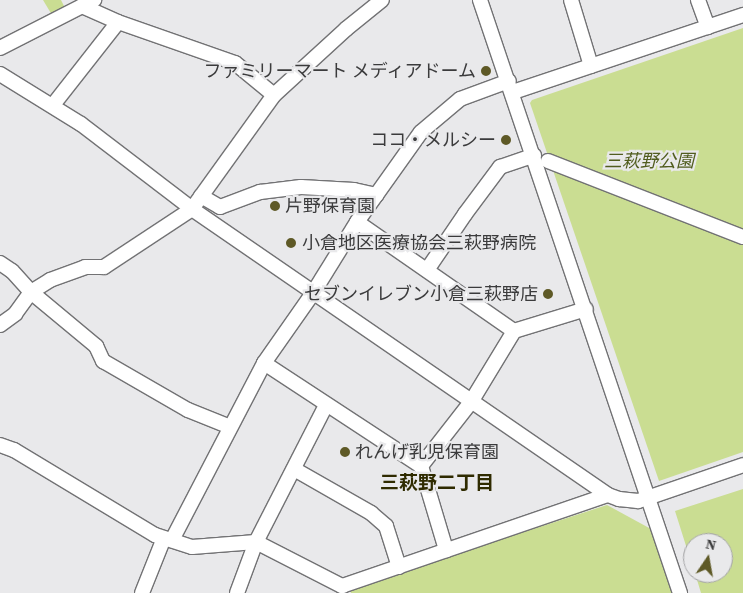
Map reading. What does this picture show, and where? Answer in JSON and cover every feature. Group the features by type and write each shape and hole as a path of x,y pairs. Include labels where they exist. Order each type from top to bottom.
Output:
{"street":[{"path":"0,325 15,314 31,292 50,280 84,267 104,267 192,209 274,95 346,29 382,0"},
{"path":"480,0 511,86 680,593"},
{"path":"571,0 591,66"},
{"path":"698,0 708,27"},
{"path":"0,48 88,3 118,22 235,63 274,95"},
{"path":"142,593 168,539 264,363 313,293 376,195 421,132 460,99 591,66 743,15"},
{"path":"53,105 118,22"},
{"path":"0,74 53,105 192,209 608,495 629,501 648,499 743,465"},
{"path":"427,270 500,167 534,155"},
{"path":"548,161 743,237"},
{"path":"202,196 220,207 260,192 301,187 354,190 376,195"},
{"path":"358,222 514,331"},
{"path":"0,263 12,271 31,292 96,346 103,361 188,410 230,427"},
{"path":"422,466 471,402 514,331 586,309"},
{"path":"264,363 422,466 446,550"},
{"path":"238,593 256,542 326,405"},
{"path":"0,445 14,450 168,539 192,547 256,542 343,589 446,550 608,495"},
{"path":"294,469 371,513 386,526 399,567"}],"green space":[{"path":"43,0 61,0 65,8 52,15"},
{"name":"三萩野公園","path":"743,28 743,452 659,481 530,103 532,100"},
{"path":"743,489 743,593 701,593 698,583 733,583 733,533 683,533 683,536 675,511"},
{"path":"607,505 651,529 673,593 351,593 350,589"}],"place":[{"name":"ファミリーマート メディアドーム","path":"486,71"},
{"name":"ココ・メルシー","path":"506,140"},
{"name":"片野保育園","path":"275,206"},
{"name":"小倉地区医療協会三萩野病院","path":"291,243"},
{"name":"セブンイレブン小倉三萩野店","path":"548,294"},
{"name":"れんげ乳児保育園","path":"345,452"}],"district":[{"name":"三萩野二丁目","path":"437,483"}]}
